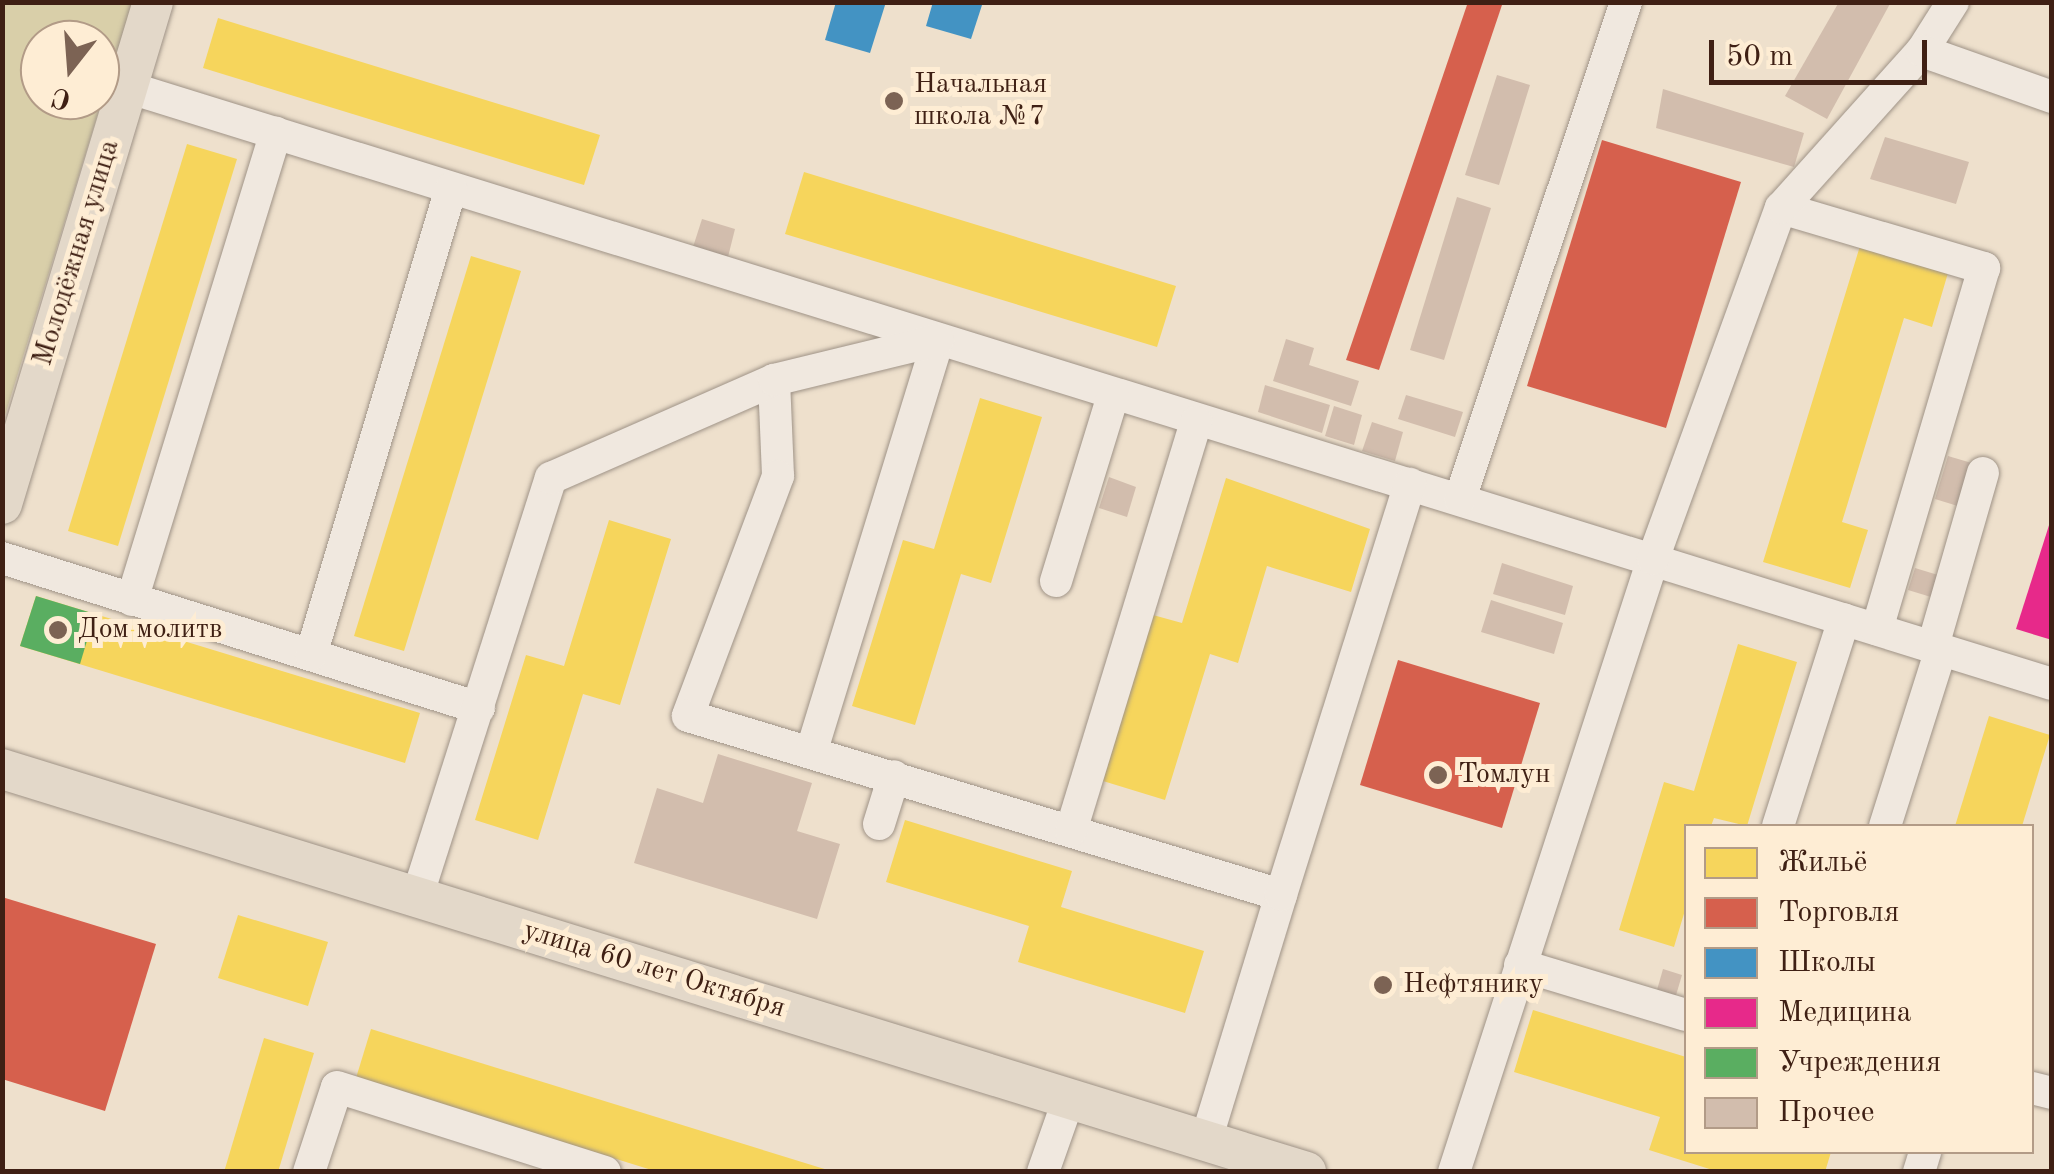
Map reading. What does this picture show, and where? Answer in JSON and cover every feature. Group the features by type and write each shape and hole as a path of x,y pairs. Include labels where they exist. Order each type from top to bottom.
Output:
{"main road":[{"name":"Молодёжная улица","path":"2,504 152,2"},
{"name":"улица 60 лет Октября","path":"2,770 1306,1172"}],"street":[{"path":"1460,499 1626,2"},
{"path":"1454,1172 1653,559 1781,208 1922,52 1953,2"},
{"path":"1922,52 2052,96"},
{"path":"127,88 2052,684"},
{"path":"132,600 276,133"},
{"path":"311,655 451,189"},
{"path":"1781,208 1984,268 1877,629"},
{"path":"416,896 551,478 774,380 938,340"},
{"path":"811,753 938,340"},
{"path":"774,380 778,476 688,716 1282,895"},
{"path":"1056,581 1112,396"},
{"path":"1071,831 1196,422"},
{"path":"1886,824 1983,472"},
{"path":"1206,1140 1410,484"},
{"path":"2,558 479,708"},
{"path":"1779,824 1844,618"},
{"path":"879,824 894,776"},
{"path":"1520,965 1684,1015"},
{"path":"309,1172 336,1088 606,1172"},
{"path":"1043,1172 1068,1098"}],"shaded area":[{"path":"2,3 132,3 120,42 120,20 20,20 20,120 96,120 3,422"}],"building: Жильё":[{"path":"218,18 600,135 584,185 203,68"},
{"path":"187,144 237,159 118,546 68,531"},
{"path":"804,172 1176,286 1157,347 785,234"},
{"path":"1860,246 1948,273 1932,327 1904,318 1842,522 1868,530 1850,588 1763,562"},
{"path":"471,256 521,271 404,651 354,636"},
{"path":"980,398 1042,417 991,583 961,574 915,725 852,706 903,540 934,549"},
{"path":"1226,478 1370,529 1351,592 1267,566 1238,663 1210,654 1165,800 1103,781 1153,615 1182,623"},
{"path":"609,520 671,539 620,705 583,694 538,840 475,820 526,655 564,666"},
{"path":"36,596 420,713 405,763 20,646"},
{"path":"1738,644 1797,662 1748,824 1714,818 1712,824 1684,824 1684,914 1674,947 1619,930 1664,782 1694,791"},
{"path":"1989,716 2050,735 2023,824 1956,824"},
{"path":"905,820 1072,871 1061,907 1204,951 1185,1013 1018,962 1029,926 886,882"},
{"path":"238,915 328,942 308,1006 218,978"},
{"path":"1533,1010 1684,1056 1684,1154 1830,1154 1825,1172 1719,1172 1649,1150 1660,1117 1514,1072"},
{"path":"371,1029 831,1172 658,1172 356,1078"},
{"path":"264,1038 314,1053 278,1172 224,1172"}],"building: Торговля":[{"path":"1468,2 1503,2 1379,370 1346,360"},
{"path":"1602,140 1741,182 1666,428 1527,386"},
{"path":"1398,660 1540,703 1502,828 1360,785"},
{"path":"2,897 156,944 105,1111 2,1079"}],"building: Школы":[{"path":"836,2 886,2 870,53 825,40"},
{"path":"933,2 983,2 971,39 926,26"}],"building: Медицина":[{"path":"2052,519 2052,640 2016,629"}],"building: Учреждения":[{"name":"Дом молитв","path":"36,596 95,614 80,664 20,646"}],"building: Прочее":[{"path":"1839,2 1891,2 1827,119 1785,96"},
{"path":"1497,75 1530,85 1499,185 1465,175"},
{"path":"1663,89 1804,133 1794,167 1656,128"},
{"path":"1885,137 1969,162 1956,204 1870,179"},
{"path":"1457,197 1491,208 1444,360 1410,350"},
{"path":"702,219 735,229 728,257 693,247"},
{"path":"1286,339 1314,348 1309,365 1359,381 1351,406 1273,381"},
{"path":"1265,385 1330,405 1322,433 1258,412"},
{"path":"1406,395 1463,412 1455,437 1398,419"},
{"path":"1334,406 1362,415 1354,445 1325,436"},
{"path":"1372,422 1403,432 1395,461 1362,451"},
{"path":"1948,456 1975,464 1961,507 1935,499"},
{"path":"1109,477 1136,487 1127,517 1099,508"},
{"path":"1502,563 1573,586 1565,615 1493,594"},
{"path":"1915,568 1938,575 1931,597 1908,590"},
{"path":"1491,600 1563,623 1554,654 1481,632"},
{"path":"718,754 812,783 797,831 840,844 817,919 634,863 657,788 703,803"},
{"path":"1663,969 1682,975 1674,1002 1655,997"}],"place":[{"name":"Начальная школа №7","path":"894,101"},
{"name":"Дом молитв","path":"58,630"},
{"name":"Томлун","path":"1438,775"},
{"name":"Нефтянику","path":"1383,985"}]}
